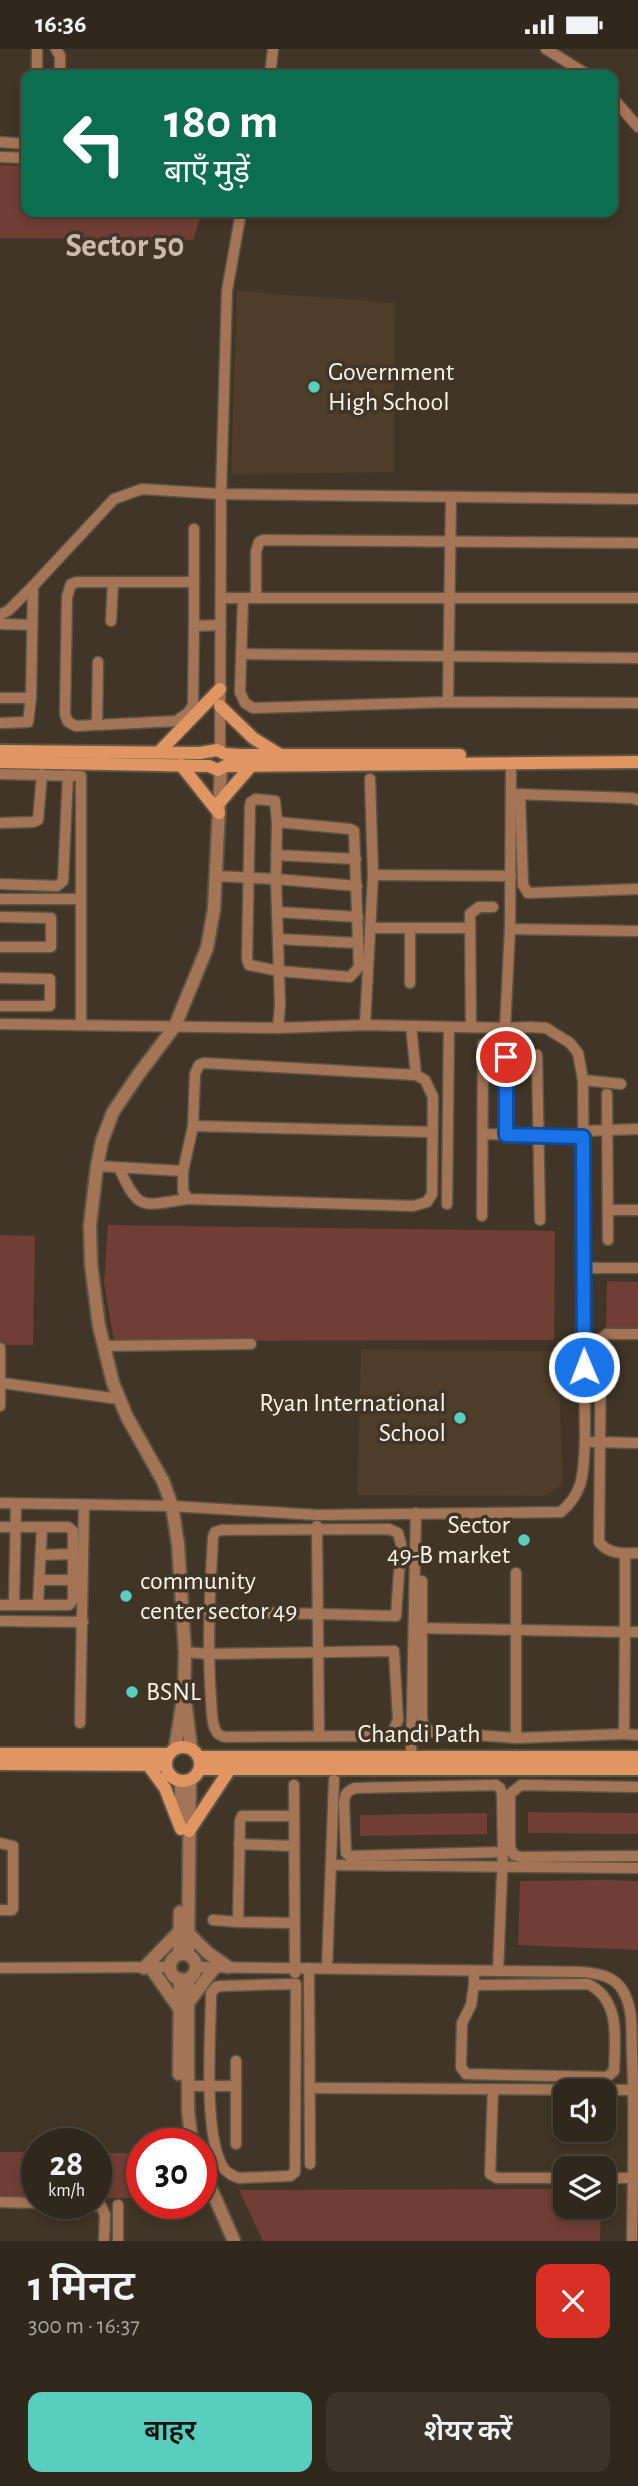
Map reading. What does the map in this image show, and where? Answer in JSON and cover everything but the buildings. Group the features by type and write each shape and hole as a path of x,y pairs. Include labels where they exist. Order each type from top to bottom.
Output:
{"main road":[{"path":"159,752 220,689"},
{"path":"220,706 253,739 282,755"},
{"path":"0,751 159,752 251,766 638,762"},
{"path":"0,762 181,765 282,755 638,755"},
{"path":"181,765 219,808 251,766"},
{"path":"0,1765 148,1765 183,1747 197,1758 186,1781 170,1776 170,1756"},
{"path":"0,1754 170,1756"},
{"name":"Chandi Path","path":"197,1758 638,1757"},
{"name":"Chandi Path","path":"197,1758 230,1769 638,1769"},
{"path":"148,1765 164,1788 185,1836"},
{"path":"185,1836 230,1769"}],"street":[{"path":"37,49 37,70"},
{"path":"56,49 60,56 60,70"},
{"path":"271,70 273,49"},
{"path":"546,49 580,70"},
{"path":"618,104 638,127"},
{"path":"0,142 21,144"},
{"path":"0,157 21,158"},
{"path":"170,1756 184,1693 185,1652 178,1544 172,1506 163,1481 119,1399 103,1346 91,1264 90,1225 102,1141 117,1105 175,1026 207,948 214,909 219,808 221,493 226,291 240,217"},
{"path":"0,615 9,610 33,586 114,499 142,489 221,493 638,499"},
{"path":"448,702 450,497"},
{"path":"194,529 194,582 194,625 193,705 189,712 176,721 73,725 68,722 65,714 68,589 71,584 194,582"},
{"path":"256,598 256,552 262,540 638,543"},
{"path":"111,621 113,582"},
{"path":"0,723 28,722 31,698 33,586"},
{"path":"221,598 638,598"},
{"path":"243,598 240,692 245,703 253,708 448,702 638,703"},
{"path":"0,624 32,625"},
{"path":"194,625 220,625"},
{"path":"241,654 638,658"},
{"path":"97,724 98,662"},
{"path":"0,698 31,698"},
{"path":"511,771 516,795 523,885 528,893 638,889"},
{"path":"0,774 81,776 81,1025"},
{"path":"0,824 38,820 42,775"},
{"path":"0,884 57,886 64,881 68,775"},
{"path":"365,1025 373,875 370,779"},
{"path":"516,795 638,800"},
{"path":"505,1028 516,795"},
{"path":"277,822 354,831 359,967 350,977 279,971 249,965 250,806 254,799 275,801 279,971 278,1028"},
{"path":"276,855 356,859"},
{"path":"373,875 511,876"},
{"path":"215,876 357,886"},
{"path":"0,899 81,899"},
{"path":"471,1027 470,914 474,910 493,907"},
{"path":"277,912 358,917"},
{"path":"0,917 51,918 51,947 0,947"},
{"path":"370,927 470,928"},
{"path":"410,928 410,983"},
{"path":"510,929 638,931"},
{"path":"278,939 358,943"},
{"path":"0,978 50,979 50,1006 0,1006"},
{"path":"0,1024 278,1028 365,1025 531,1027 546,1028 558,1034 578,1053 583,1080 585,1442 582,1486 572,1502 561,1512 317,1515 172,1506 0,1503"},
{"path":"411,1025 416,1075"},
{"path":"447,1204 449,1027"},
{"path":"482,1216 483,1044"},
{"path":"537,1055 540,1220"},
{"path":"506,1057 506,1135"},
{"path":"119,1168 132,1197 147,1204 188,1199 420,1205 427,1202 432,1194 433,1097 425,1080 416,1075 204,1063 199,1065 195,1074 194,1126 183,1171 183,1191 188,1199"},
{"path":"583,1080 621,1084"},
{"path":"607,1094 608,1240"},
{"path":"194,1126 432,1132"},
{"path":"483,1134 537,1137 638,1129"},
{"path":"97,1166 183,1171"},
{"path":"608,1210 638,1210"},
{"path":"583,1268 638,1268"},
{"path":"638,1334 607,1334 601,1339 599,1442 599,1542 605,1549 625,1554 638,1553"},
{"path":"103,1346 251,1344"},
{"path":"0,1348 0,1406"},
{"path":"2,1383 119,1399"},
{"path":"585,1442 638,1443"},
{"path":"14,1605 16,1504"},
{"path":"80,1723 84,1505"},
{"path":"416,1513 418,1628 424,1727 432,1732 516,1738 638,1735"},
{"path":"317,1515 318,1735"},
{"path":"0,1527 68,1527 73,1531 73,1600 69,1605 0,1605"},
{"path":"38,1605 42,1527"},
{"path":"185,1652 208,1654 394,1651 398,1720 393,1731 383,1736 219,1735 215,1730 213,1717 208,1654 209,1611 213,1537 215,1532 222,1529 389,1529 398,1533 401,1544 396,1616 209,1611"},
{"path":"41,1555 73,1554"},
{"path":"625,1554 625,1734"},
{"path":"516,1573 516,1738"},
{"path":"39,1580 73,1580"},
{"path":"411,1756 422,1581"},
{"path":"0,1621 83,1622"},
{"path":"418,1628 638,1632"},
{"path":"184,1693 197,1758"},
{"path":"327,1968 334,1780"},
{"path":"184,1954 186,1781"},
{"path":"294,1785 296,1984 295,2172 290,2176 239,2178 226,2171 213,2135 210,2087 212,1990 221,1986 296,1984"},
{"path":"498,1971 503,1867 503,1852 502,1794 500,1788 496,1785 355,1788 345,1795 344,1840 346,1853 350,1856 503,1852"},
{"path":"638,1787 521,1785 510,1794 510,1848 521,1862 638,1868"},
{"path":"238,1922 242,1816 293,1816"},
{"path":"0,1843 13,1846 14,1856 13,1907 12,1910 0,1910"},
{"path":"239,1845 293,1846"},
{"path":"332,1865 503,1867 521,1862 638,1856"},
{"path":"213,1920 294,1923"},
{"path":"184,1932 221,1967"},
{"path":"147,1968 184,1932"},
{"path":"184,1954 194,1960 196,1967 194,1973 184,1979 172,1975 169,1967 172,1958 184,1954"},
{"path":"0,1968 169,1967"},
{"path":"196,1967 594,1973 610,1978 622,1988 630,2006 635,2084 632,2241"},
{"path":"183,2128 179,2091 184,2006 221,1967"},
{"path":"147,1968 184,2006"},
{"path":"309,1968 310,2164"},
{"path":"474,1971 471,2005 462,2023 462,2071 466,2074 611,2075"},
{"path":"184,1979 190,2128"},
{"path":"474,1985 588,1984 593,1987 610,2003 614,2015 614,2066 611,2079"},
{"path":"236,2061 236,2144"},
{"path":"616,2089 635,2084"},
{"path":"188,2086 236,2086"},
{"path":"310,2088 553,2090"},
{"path":"493,2089 490,2174 497,2178 553,2178"},
{"path":"616,2178 632,2178"},
{"path":"0,2202 21,2203"},
{"path":"217,2202 234,2241"},
{"path":"118,2205 118,2241"},
{"path":"104,2241 105,2219"},
{"path":"215,2219 224,2241"}],"shaded area":[{"path":"0,165 21,166 21,217 200,217 193,240 0,238"},
{"name":"Government High School","path":"237,291 395,303 394,472 231,475"},
{"path":"108,1225 555,1231 554,1340 114,1341 104,1283"},
{"path":"0,1235 35,1236 33,1345 0,1345"},
{"path":"607,1281 638,1282 638,1330 606,1329"},
{"name":"Ryan International School","path":"361,1349 558,1351 563,1485 543,1496 357,1495"},
{"path":"528,1812 638,1813 638,1834 528,1833"},
{"path":"487,1813 487,1834 360,1836 360,1815"},
{"path":"520,1881 638,1881 638,1950 518,1945"},
{"path":"0,2152 21,2152 21,2197 0,2197"},
{"path":"112,2153 126,2153 126,2198 112,2198"},
{"path":"553,2189 553,2219 601,2219 600,2241 263,2241 239,2190"}],"place":[{"name":"Government High School","path":"314,387"},
{"name":"Ryan International School","path":"460,1418"},
{"name":"Sector 49-B market","path":"524,1540"},
{"name":"community center sector 49","path":"126,1596"},
{"name":"BSNL","path":"132,1692"}],"district":[{"name":"Sector 50","path":"125,246"}],"route":[{"path":"506,1057 506,1135 583,1137 584,1367"}]}
